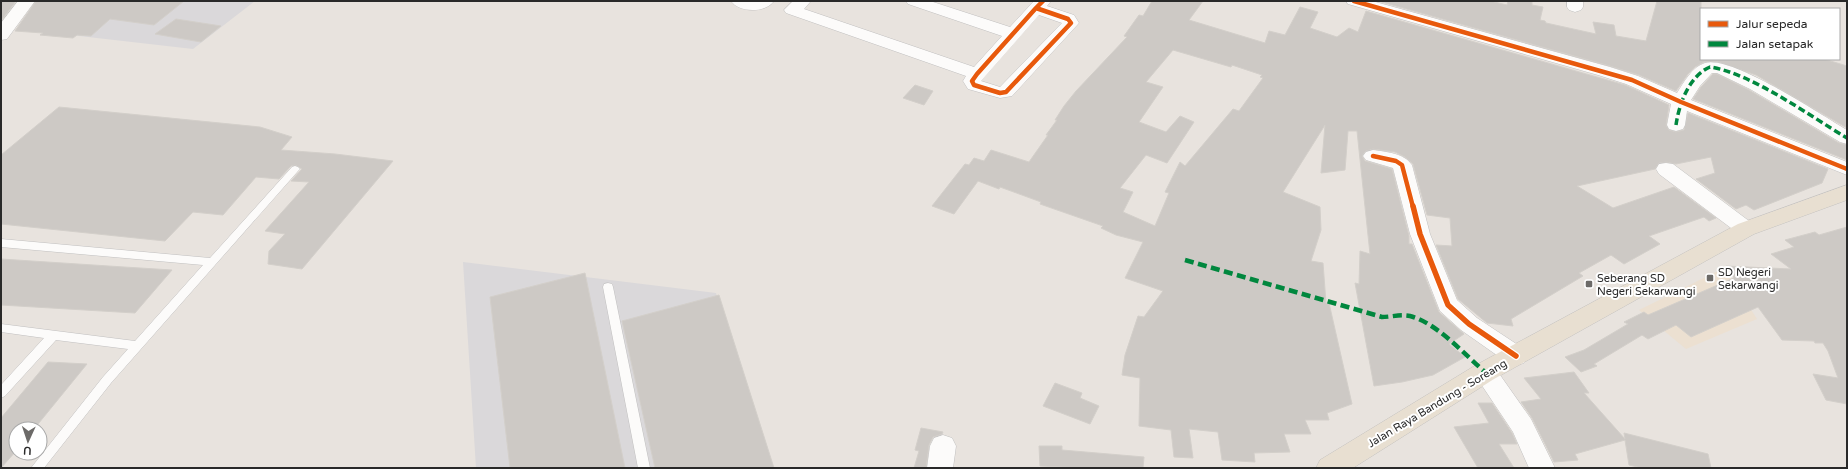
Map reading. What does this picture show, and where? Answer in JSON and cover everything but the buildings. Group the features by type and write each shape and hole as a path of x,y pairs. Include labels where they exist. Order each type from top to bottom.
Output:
{"main road":[{"name":"Jalan Raya Bandung - Soreang","path":"1330,468 1485,372 1746,229 1847,192"}],"street":[{"path":"3,29 27,1"},
{"path":"739,1 756,6 766,1 797,6 977,74"},
{"path":"914,1 942,5 1013,34"},
{"path":"1354,1 1604,70 1632,80 1680,102 1847,170"},
{"path":"1040,5 1068,19 1071,23 1006,92 1000,93 974,85 972,80 1013,34 1040,5"},
{"path":"1676,125 1680,102 1701,73 1710,67 1718,68 1766,90 1847,138"},
{"path":"1373,156 1396,161 1402,165 1420,234 1448,305 1469,324 1516,356"},
{"path":"1666,170 1746,229"},
{"path":"1485,372 1522,426 1542,468"}],"lane":[{"path":"37,468 107,380 295,169"},
{"path":"1,243 212,262"},
{"path":"608,286 644,468"},
{"path":"1,328 138,346"},
{"path":"1,393 53,335"}],"shaded area":[{"path":"38,1 255,1 193,49 18,29"},
{"path":"463,262 716,293 765,468 476,468"},
{"path":"1724,268 1757,319 1686,349 1639,310"}],"marked path":[{"path":"1676,125 1679,107 1686,93 1697,77 1710,67 1721,69 1737,75 1799,109 1847,138"},
{"path":"1185,260 1382,317 1410,316 1419,319 1438,332 1485,372"}],"cycle path":[{"path":"1036,8 1068,19 1071,23 1006,92 1000,93 974,85 972,81 977,74 1026,19 1035,10 1043,1"},
{"path":"1354,1 1632,80 1681,102 1847,169"},
{"path":"1373,156 1396,161 1402,165 1420,234 1448,305 1469,324 1516,356"}],"place":[{"name":"SD Negeri Sekarwangi","path":"1710,278"},
{"name":"Seberang SD Negeri Sekarwangi","path":"1589,284"}]}
